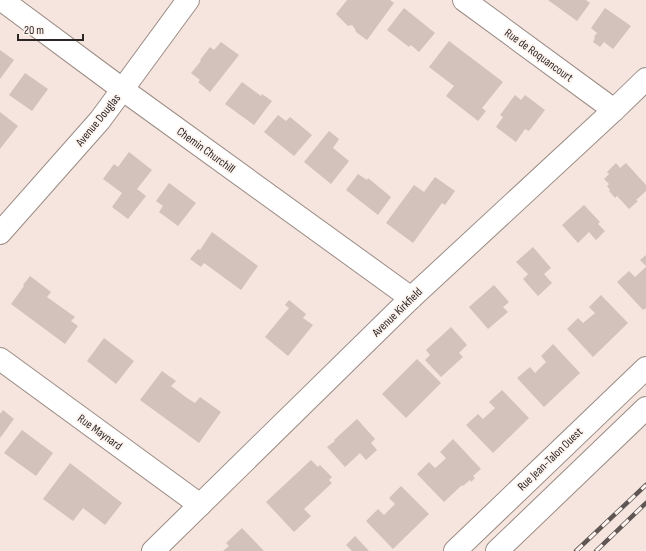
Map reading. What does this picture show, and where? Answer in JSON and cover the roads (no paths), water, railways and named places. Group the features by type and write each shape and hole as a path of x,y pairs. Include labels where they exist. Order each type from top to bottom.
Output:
{"street":[{"name":"Chemin Churchill","path":"2,0 122,89 411,298"},
{"name":"Avenue Douglas","path":"0,233 100,120 188,0"},
{"name":"Rue de Roquancourt","path":"464,0 614,110"},
{"name":"Avenue Kirkfield","path":"153,551 411,298 646,79"},
{"name":"Rue Maynard","path":"0,359 200,505"},
{"name":"Rue Jean-Talon Ouest","path":"455,551 646,368"},
{"path":"497,551 646,408"}],"railway":[{"path":"576,551 646,485"},
{"path":"596,551 646,503"}]}
